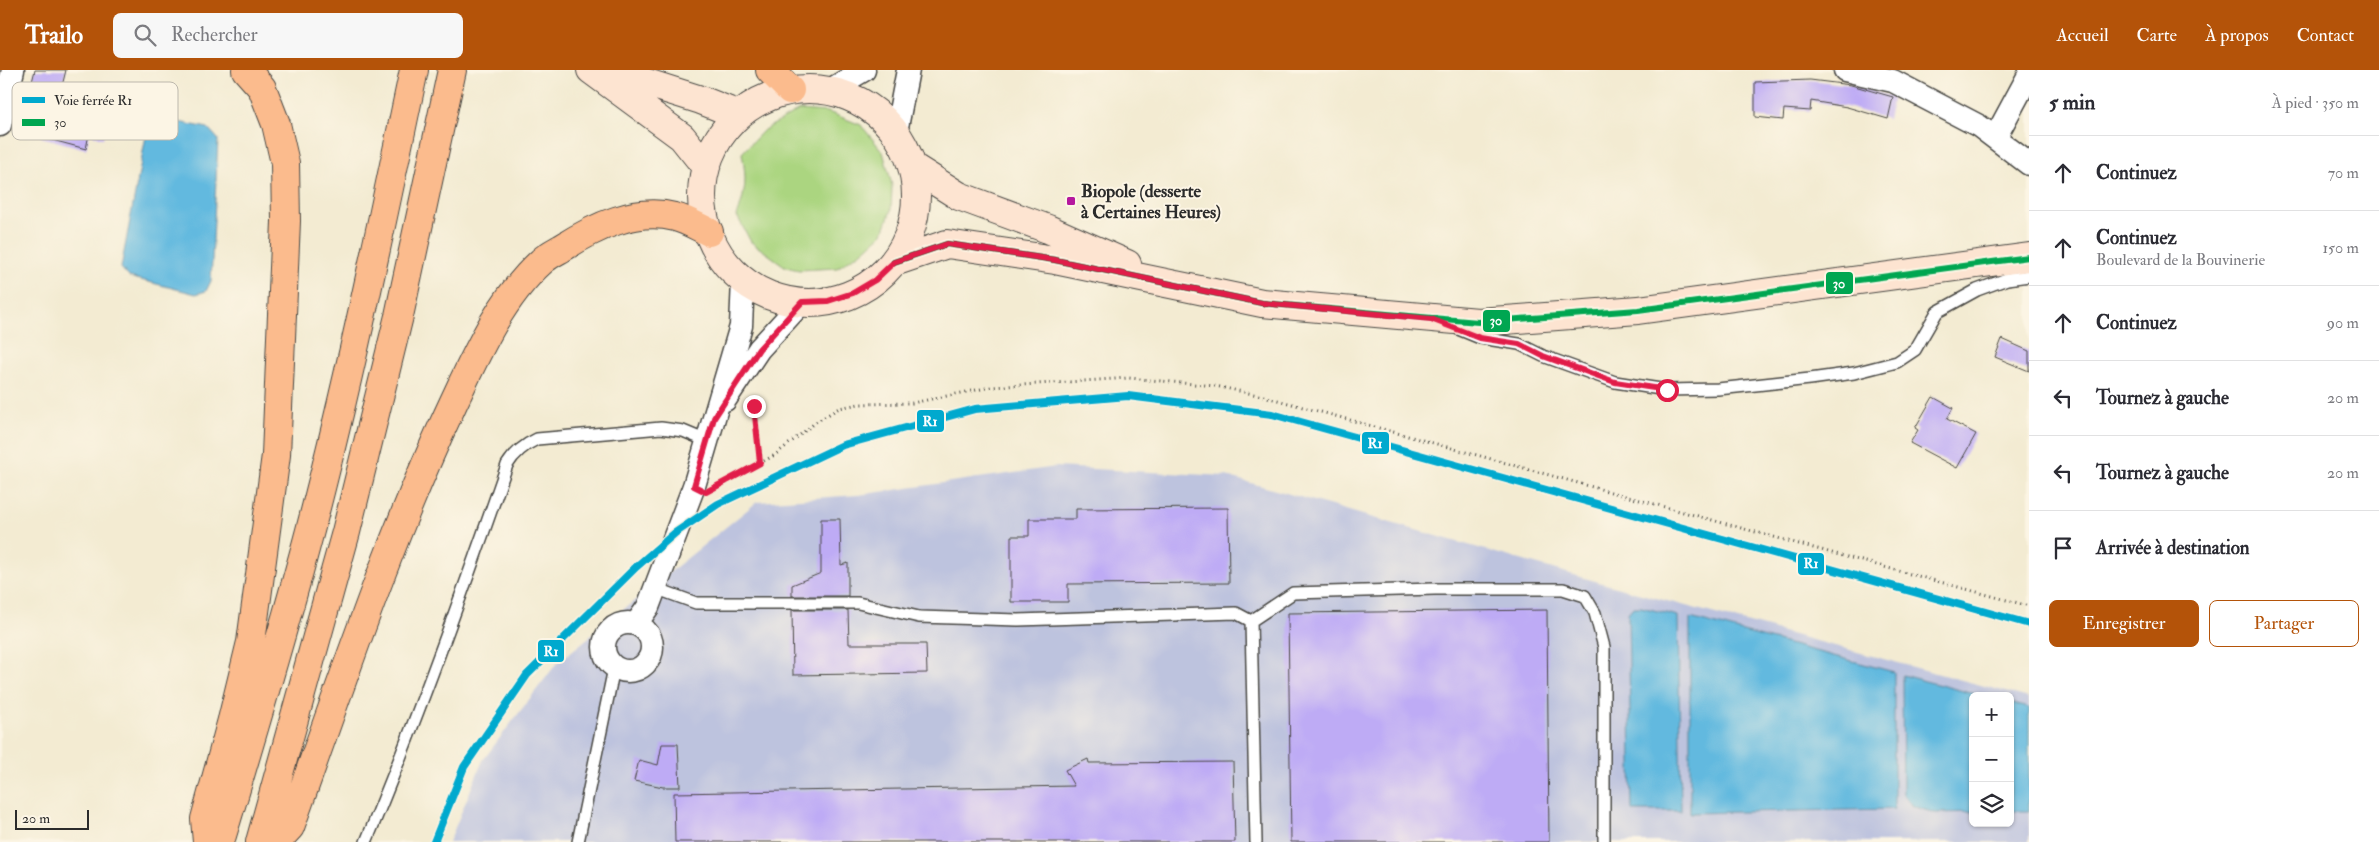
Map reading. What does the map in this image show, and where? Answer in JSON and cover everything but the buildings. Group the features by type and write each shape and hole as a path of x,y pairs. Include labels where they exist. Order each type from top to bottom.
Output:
{"highway":[{"path":"207,842 205,819 251,642 276,456 286,221 285,163 276,124 262,88 246,70"},
{"path":"220,842 258,718 312,522 366,297 414,70"},
{"path":"260,842 346,532 395,335 452,70"},
{"path":"770,70 790,90"},
{"path":"276,842 290,826 420,473 469,369 507,301 542,260 578,238 621,218 649,214 676,217 708,232"}],"street":[{"path":"0,125 13,70"},
{"path":"591,70 682,137 706,167"},
{"path":"606,70 701,100 739,115"},
{"path":"830,90 864,70"},
{"path":"896,132 908,70"},
{"path":"1845,70 1893,81 1978,126 2029,164"},
{"path":"1995,138 2029,75"},
{"path":"790,90 830,90 867,104 896,132 913,167 917,200 910,233 894,262 875,280 853,293 828,301 802,302 781,299 761,291 743,280 722,258 708,232 702,199 706,167 718,138 739,115 763,99 790,90"},
{"path":"913,167 959,196 1048,229 1176,286"},
{"path":"894,262 947,244 1055,260 1262,303 1478,322 1638,310 2029,257"},
{"path":"1994,262 2029,268"},
{"path":"636,624 648,607 694,486 741,326 743,280"},
{"path":"714,418 759,349 802,302"},
{"path":"624,622 636,624 645,630 651,640 652,652 647,662 637,669 626,671 614,668 606,659 603,648 606,636 613,628 624,622"}],"lane":[{"path":"1431,319 1480,338 1519,344 1543,356 1615,382 1667,390 1718,389 1810,379 1854,372 1897,362 1915,350 1937,312 1977,290 2008,279 2029,276"},
{"path":"366,842 409,738 463,593 507,465 513,456 521,448 537,439 661,428 683,431 707,441"},
{"path":"654,588 696,603 858,603 919,617 1018,620 1236,614 1251,621"},
{"path":"1251,621 1293,592 1563,589 1585,596 1594,613 1604,647 1604,842"},
{"path":"1251,621 1256,842"},
{"path":"578,842 614,668"}],"path":[{"path":"694,486 706,492 775,455 816,422 839,408 859,404 912,403 991,387 1129,378 1215,386 1263,396 2029,606"},
{"path":"753,391 760,463"}],"shaded area":[{"path":"1056,467 1226,476 1630,591 2007,692 1969,692 1969,827 2014,827 2014,694 2029,698 2029,842 449,842 483,760 557,663 757,502 858,495"}],"green space":[{"path":"799,110 828,112 861,125 883,152 892,185 891,210 883,233 863,251 837,268 799,270 786,267 751,242 737,216 745,185 742,153 764,130"}],"water":[{"path":"178,122 208,128 218,139 211,281 206,291 196,294 129,277 121,268 145,140 178,140"},
{"path":"1633,607 1641,607 1678,616 1681,811 1632,811 1628,613"},
{"path":"1690,618 1894,672 1894,809 1690,813"},
{"path":"1902,675 1969,693 1969,812 1935,813 1912,806 1903,794"},
{"path":"2014,704 2029,708 2029,811 2014,811"}],"rail line":[{"name":"R1","path":"434,842 464,767 527,675 636,567 675,533 718,504 843,445 975,409 1128,396 1272,414 2029,624"}],"transit line":[{"name":"30","path":"894,262 947,244 1055,260 1262,303 1478,322 1638,310 2029,257"}],"place":[{"name":"Biopole (desserte à Certaines Heures)","path":"1071,201"}],"route":[{"path":"754,406 760,463 706,492 698,490 694,486 714,418 759,349 802,302 828,301 853,293 875,280 894,262 947,244 1055,260 1262,303 1431,319 1480,338 1519,344 1543,356 1615,382 1667,390"}]}
